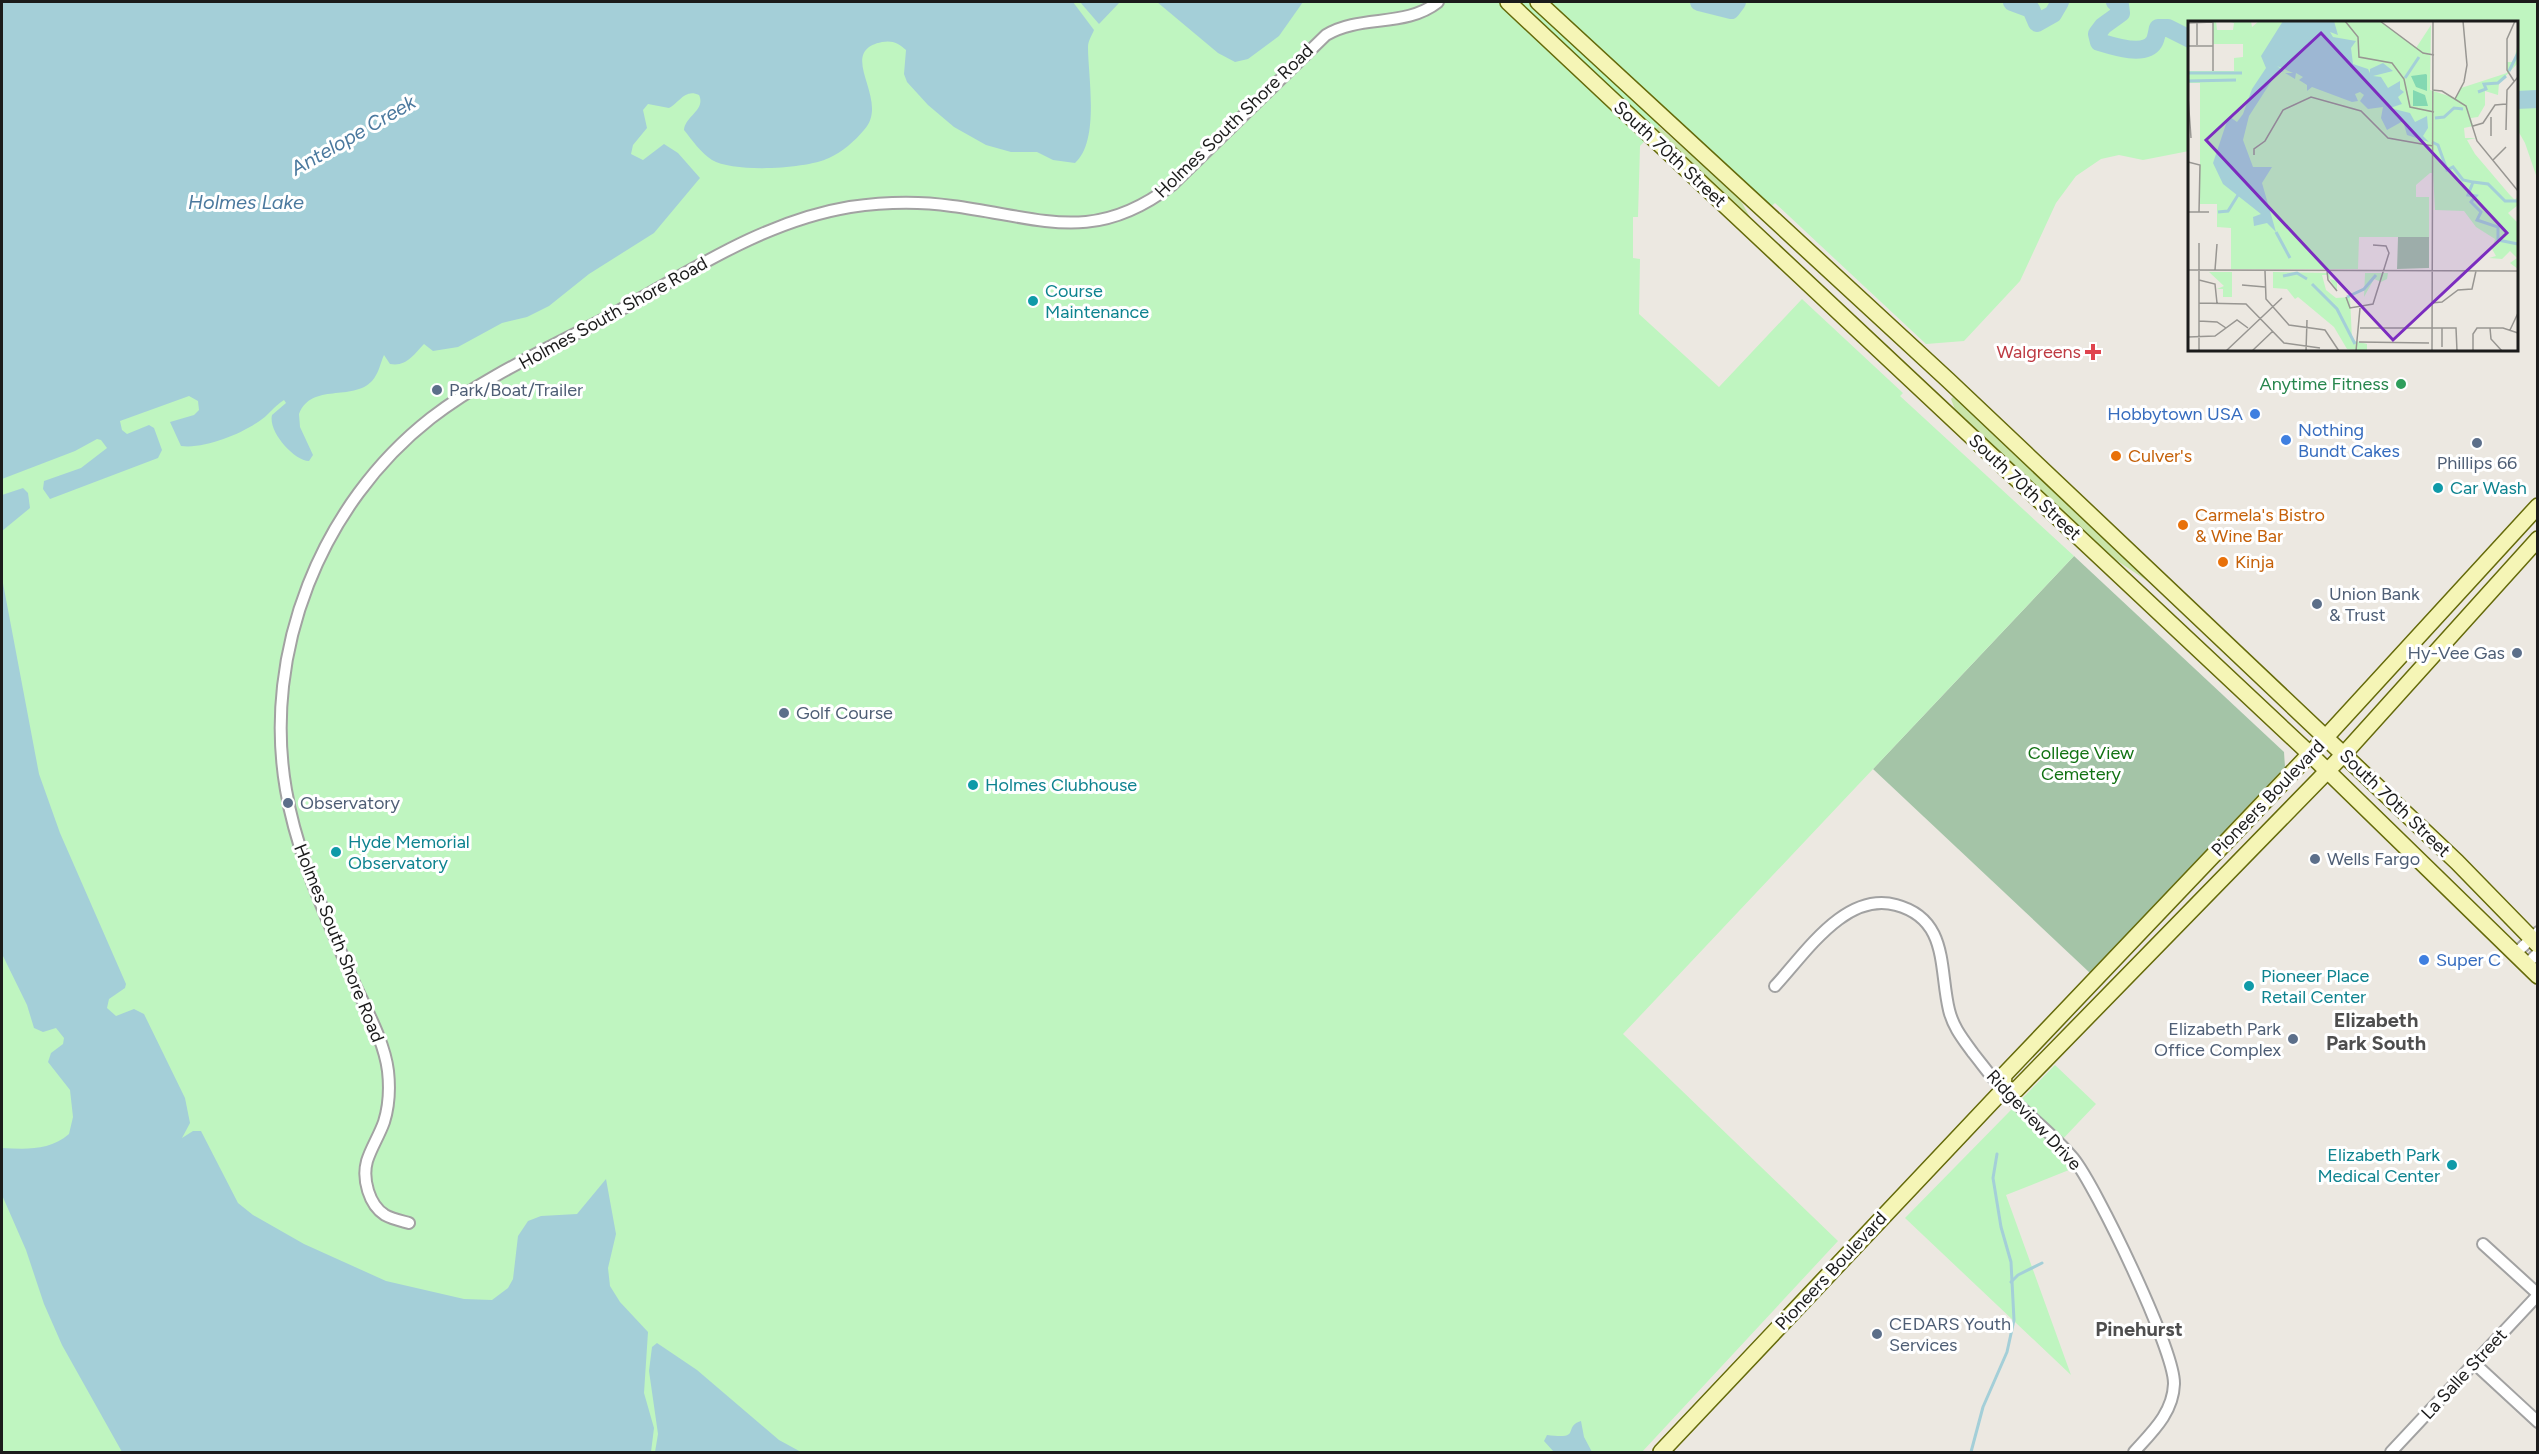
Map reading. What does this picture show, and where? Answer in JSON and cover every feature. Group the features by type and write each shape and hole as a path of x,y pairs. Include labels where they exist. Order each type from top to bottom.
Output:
{"main road":[{"name":"South 70th Street","path":"1508,2 2310,754 2538,976"},
{"name":"South 70th Street","path":"1538,2 1948,380 2535,938"},
{"name":"Pioneers Boulevard","path":"1661,1452 2002,1090 2004,1075 2326,737 2538,506"},
{"name":"Pioneers Boulevard","path":"2002,1090 2016,1090 2344,754 2538,539"}],"street":[{"name":"Holmes South Shore Road","path":"410,1223 384,1214 374,1203 367,1187 365,1169 382,1127 389,1099 386,1059 299,849 286,790 281,740 286,668 306,588 332,532 376,472 418,429 468,393 725,251 785,224 828,211 894,202 954,206 1052,223 1090,222 1124,214 1148,202 1173,185 1326,35 1349,25 1409,17 1438,2"},
{"name":"Ridgeview Drive","path":"1775,986 1846,912 1858,906 1883,903 1908,910 1926,923 1939,945 1953,1024 2002,1090 2081,1168 2129,1265 2170,1359 2174,1384 2168,1410 2155,1429 2134,1452"},
{"path":"2515,954 2535,938"},
{"path":"2526,965 2538,953"},
{"path":"2484,1244 2538,1294"},
{"name":"La Salle Street","path":"2391,1452 2538,1294"},
{"path":"2474,1363 2538,1422"}],"green space":[{"path":"2,2 2537,2 2537,178 2525,143 2518,131 2518,21 2188,21 2188,151 2143,160 2119,155 2101,159 2076,176 2056,203 2020,281 1964,341 1926,344 1775,203 1766,211 1665,120 1640,146 1638,217 1633,217 1633,258 1640,259 1639,314 1719,387 1802,299 1903,393 1900,396 2074,556 1623,1034 1838,1241 1642,1452 2,1452"},
{"path":"1560,39 1724,184 1741,201 1751,219 1749,220"},
{"path":"1954,396 2150,580 2149,582 2107,554 1956,412 1951,399"},
{"name":"College View Cemetery","path":"2074,556 2284,752 2285,767 2090,973 1873,769"},
{"path":"2055,1065 2096,1104 2059,1143 2079,1166 2006,1195 2071,1375 1905,1218"}],"water":[{"name":"Holmes Lake","path":"2,2 1073,2 1094,30 1088,47 1090,124 1088,140 1083,153 1075,163 1053,160 1037,152 1011,152 986,145 954,127 928,105 907,82 904,74 906,50 889,41 869,47 863,56 863,66 872,105 871,118 864,130 843,149 818,162 770,168 736,167 722,164 704,154 684,130 685,125 700,105 699,95 690,93 669,108 648,104 643,110 647,128 633,145 631,154 643,160 664,144 678,153 700,178 654,233 589,274 549,306 527,317 502,323 458,347 433,351 424,344 410,359 401,364 390,364 384,355 378,372 364,387 354,391 313,398 305,404 299,414 300,427 313,455 309,461 296,456 289,450 274,429 272,415 286,403 284,400 262,420 231,436 200,445 181,446 170,422 194,415 199,410 198,401 189,396 120,421 122,430 127,434 149,425 154,428 162,450 158,458 50,499 43,489 44,481 81,468 107,448 101,440 97,439 75,451 2,479"},
{"path":"1080,2 1120,2 1099,24"},
{"path":"1157,2 1303,2 1279,36 1248,59 1235,62 1218,53"},
{"path":"23,488 28,493 30,508 2,531 2,495"},
{"path":"2,578 39,774 60,833 126,984 125,988 109,999 107,1008 116,1016 134,1009 144,1014 185,1098 190,1123 182,1138 193,1131 201,1131 238,1203 253,1215 304,1244 386,1281 464,1299 492,1300 508,1288 513,1279 518,1236 528,1221 541,1216 577,1214 606,1179 616,1234 608,1268 610,1286 620,1302 648,1332 644,1393 654,1428 651,1452 122,1452 62,1345 44,1304 26,1250 2,1195 2,1148 37,1148 53,1144 69,1134 73,1117 70,1090 48,1062 51,1053 63,1044 64,1038 56,1028 43,1032 34,1028 27,1005 2,954"},
{"path":"657,1343 697,1370 779,1440 801,1452 655,1452 658,1434 649,1371 652,1347"},
{"path":"1581,1421 1584,1437 1592,1452 1554,1452 1544,1441 1547,1435 1565,1436 1569,1434 1573,1426"}],"waterway":[{"name":"Antelope Creek","path":"1699,2 1731,10 1737,2"},
{"name":"Antelope Creek","path":"2012,2 2031,9 2037,23 2053,14 2060,2"},
{"name":"Antelope Creek","path":"2115,2 2120,5 2121,13 2103,26 2097,34 2099,42 2128,49 2143,49 2154,42 2158,28 2168,28 2188,38"},
{"name":"Antelope Creek","path":"2518,100 2538,99"},
{"path":"1971,1452 1983,1407 2007,1352 2014,1320 2011,1262 2001,1227 1993,1178 1997,1154"},
{"path":"2011,1282 2018,1275 2042,1263"}],"place":[{"name":"Course Maintenance","path":"1033,301"},
{"name":"Walgreens","path":"2093,352"},
{"name":"Anytime Fitness","path":"2401,384"},
{"name":"Park/Boat/Trailer","path":"437,390"},
{"name":"Hobbytown USA","path":"2255,414"},
{"name":"Nothing Bundt Cakes","path":"2286,440"},
{"name":"Phillips 66","path":"2477,443"},
{"name":"Culver's","path":"2116,456"},
{"name":"Car Wash","path":"2438,488"},
{"name":"Carmela's Bistro & Wine Bar","path":"2183,525"},
{"name":"Kinja","path":"2223,562"},
{"name":"Union Bank & Trust","path":"2317,604"},
{"name":"Hy-Vee Gas","path":"2517,653"},
{"name":"Golf Course","path":"784,713"},
{"name":"Holmes Clubhouse","path":"973,785"},
{"name":"Observatory","path":"288,803"},
{"name":"Hyde Memorial Observatory","path":"336,852"},
{"name":"Wells Fargo","path":"2315,859"},
{"name":"Super C","path":"2424,960"},
{"name":"Pioneer Place Retail Center","path":"2249,986"},
{"name":"Elizabeth Park Office Complex","path":"2293,1039"},
{"name":"Elizabeth Park Medical Center","path":"2452,1165"},
{"name":"CEDARS Youth Services","path":"1877,1334"}],"district":[{"name":"Elizabeth Park South","path":"2376,1032"},
{"name":"Pinehurst","path":"2139,1329"}]}
